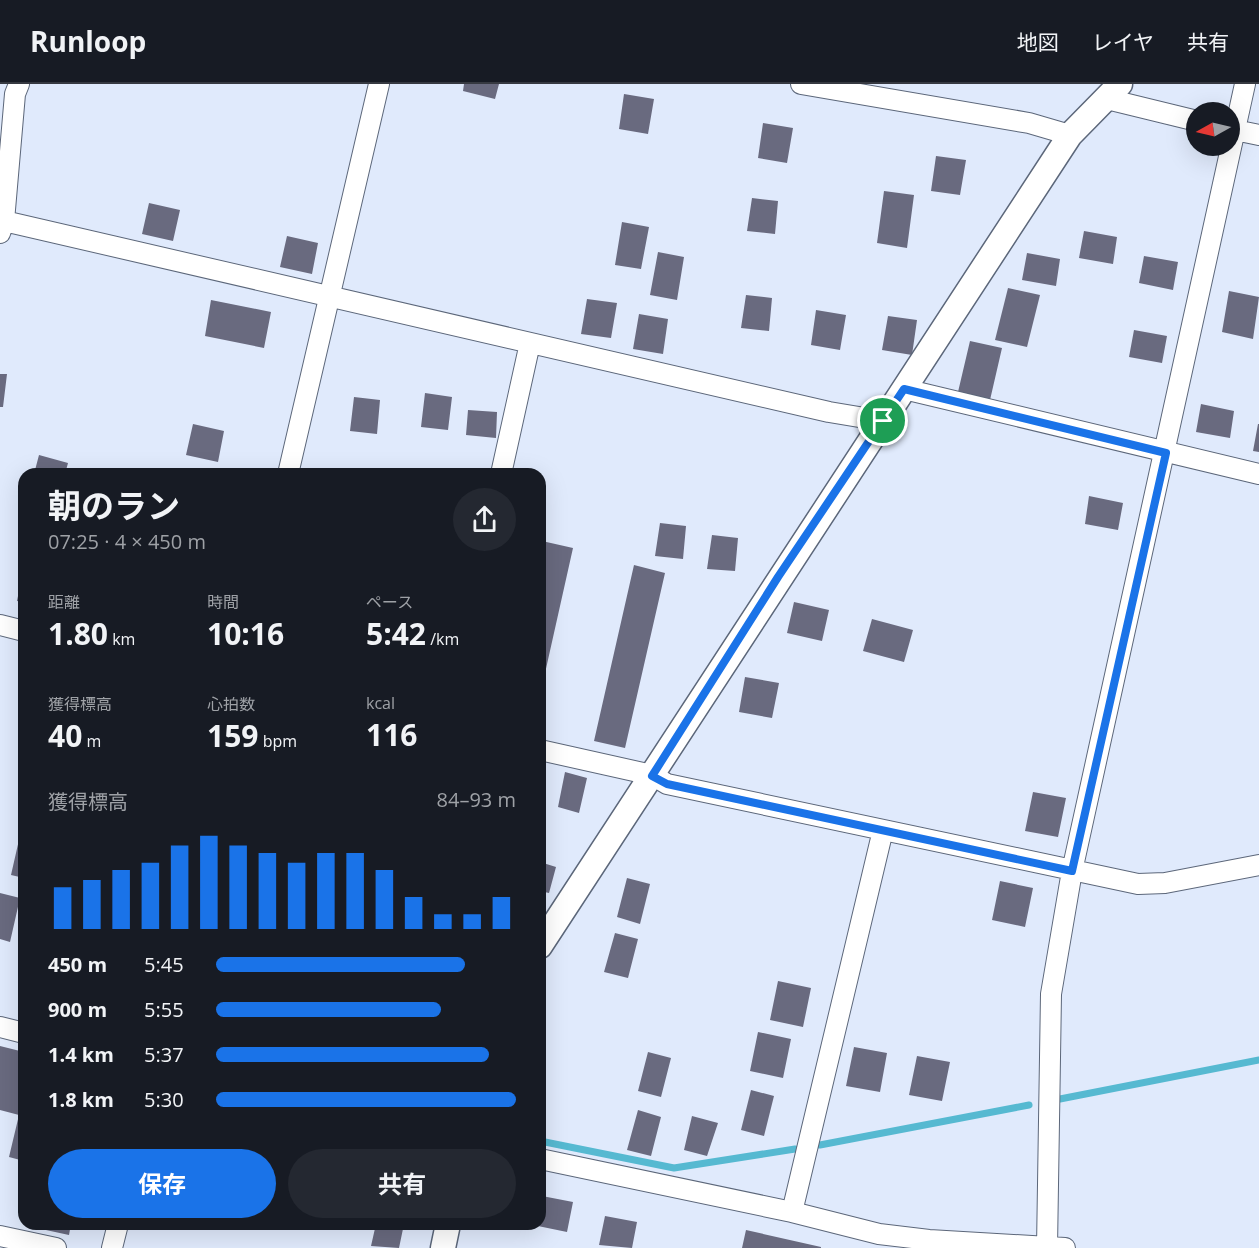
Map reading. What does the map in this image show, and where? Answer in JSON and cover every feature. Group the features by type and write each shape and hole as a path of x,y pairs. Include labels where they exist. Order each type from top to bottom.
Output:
{"street":[{"path":"19,84 15,94 2,227 331,296 829,412 883,421"},
{"path":"289,468 379,84"},
{"path":"801,84 1029,123 1070,135"},
{"path":"1240,103 1245,84"},
{"path":"546,937 652,776 778,577 1070,135 1114,92 1186,117"},
{"path":"1240,131 1259,135"},
{"path":"1047,1248 1051,994 1072,871 1166,453 1227,156"},
{"path":"502,468 530,343"},
{"path":"904,389 1259,474"},
{"path":"0,625 18,630"},
{"path":"546,751 652,776 667,784 1138,884 1165,883 1259,865"},
{"path":"792,1212 883,830"},
{"path":"0,1027 18,1032"},
{"path":"546,1160 792,1212 879,1234 929,1240 1065,1248"},
{"path":"112,1248 116,1230"},
{"path":"443,1248 447,1230"},
{"path":"0,1236 56,1248"}],"building":[{"path":"464,84 499,84 495,99 463,91"},
{"path":"624,94 654,99 648,134 619,129"},
{"path":"763,123 793,128 787,163 758,158"},
{"path":"936,156 966,160 960,195 931,191"},
{"path":"884,191 914,195 907,248 877,243"},
{"path":"752,198 778,201 775,234 747,231"},
{"path":"149,203 180,210 173,241 142,234"},
{"path":"622,222 649,227 641,269 615,265"},
{"path":"1084,231 1117,237 1113,264 1079,258"},
{"path":"287,236 318,243 312,274 280,267"},
{"path":"658,252 684,257 677,300 650,295"},
{"path":"1027,253 1060,259 1056,286 1022,280"},
{"path":"1144,256 1178,262 1173,290 1139,283"},
{"path":"1008,288 1040,295 1027,347 995,340"},
{"path":"1229,291 1259,297 1253,339 1222,332"},
{"path":"746,295 772,298 769,331 741,328"},
{"path":"587,299 617,303 611,338 581,334"},
{"path":"211,300 271,312 264,348 205,336"},
{"path":"816,310 846,315 840,350 811,345"},
{"path":"639,314 668,319 663,354 633,349"},
{"path":"888,316 917,320 912,355 882,350"},
{"path":"1134,330 1167,336 1162,363 1129,357"},
{"path":"970,341 1002,348 990,400 958,392"},
{"path":"0,374 7,374 3,407 0,407"},
{"path":"425,393 452,397 448,430 421,427"},
{"path":"354,397 380,400 377,434 350,431"},
{"path":"1201,404 1234,411 1230,438 1196,432"},
{"path":"468,410 497,412 496,438 466,435"},
{"path":"193,424 224,431 218,462 186,455"},
{"path":"1259,424 1259,452 1253,451"},
{"path":"39,455 68,463 67,468 36,468"},
{"path":"1089,496 1123,503 1118,530 1085,524"},
{"path":"660,523 686,526 683,559 655,556"},
{"path":"712,535 738,538 735,571 707,569"},
{"path":"546,542 573,548 546,669"},
{"path":"634,565 665,573 625,748 594,741"},
{"path":"794,602 829,610 822,641 787,633"},
{"path":"872,619 913,630 904,662 863,651"},
{"path":"745,677 779,683 772,718 739,712"},
{"path":"565,772 587,778 579,813 558,807"},
{"path":"1033,792 1066,798 1058,837 1025,831"},
{"path":"18,844 18,877 11,875"},
{"path":"546,864 556,867 549,893 546,892"},
{"path":"627,878 650,884 640,924 617,917"},
{"path":"1000,881 1033,888 1025,927 992,920"},
{"path":"0,893 18,898 18,907 10,942 0,939"},
{"path":"615,933 638,939 628,978 604,972"},
{"path":"778,981 811,988 803,1027 770,1020"},
{"path":"758,1032 791,1039 783,1078 750,1071"},
{"path":"0,1046 18,1050 18,1115 0,1110"},
{"path":"854,1047 887,1053 880,1092 846,1086"},
{"path":"648,1052 671,1058 661,1097 638,1091"},
{"path":"917,1056 950,1062 942,1101 909,1095"},
{"path":"751,1090 774,1096 764,1136 741,1130"},
{"path":"638,1110 661,1117 651,1156 627,1150"},
{"path":"692,1116 718,1123 707,1156 684,1150"},
{"path":"18,1119 18,1159 9,1157"},
{"path":"546,1197 573,1202 567,1232 546,1228"},
{"path":"605,1216 637,1222 632,1248 599,1245"},
{"path":"46,1230 70,1230 69,1235"},
{"path":"375,1230 403,1230 399,1248 371,1246"},
{"path":"746,1230 821,1247 821,1248 742,1248"}],"waterway":[{"path":"1060,1099 1259,1060"},
{"path":"820,1145 1029,1105"},
{"path":"546,1142 674,1168 795,1149"}],"route":[{"path":"904,389 1166,453 1118,658 1072,871 667,784 652,776 778,577 883,421 904,389"}]}
